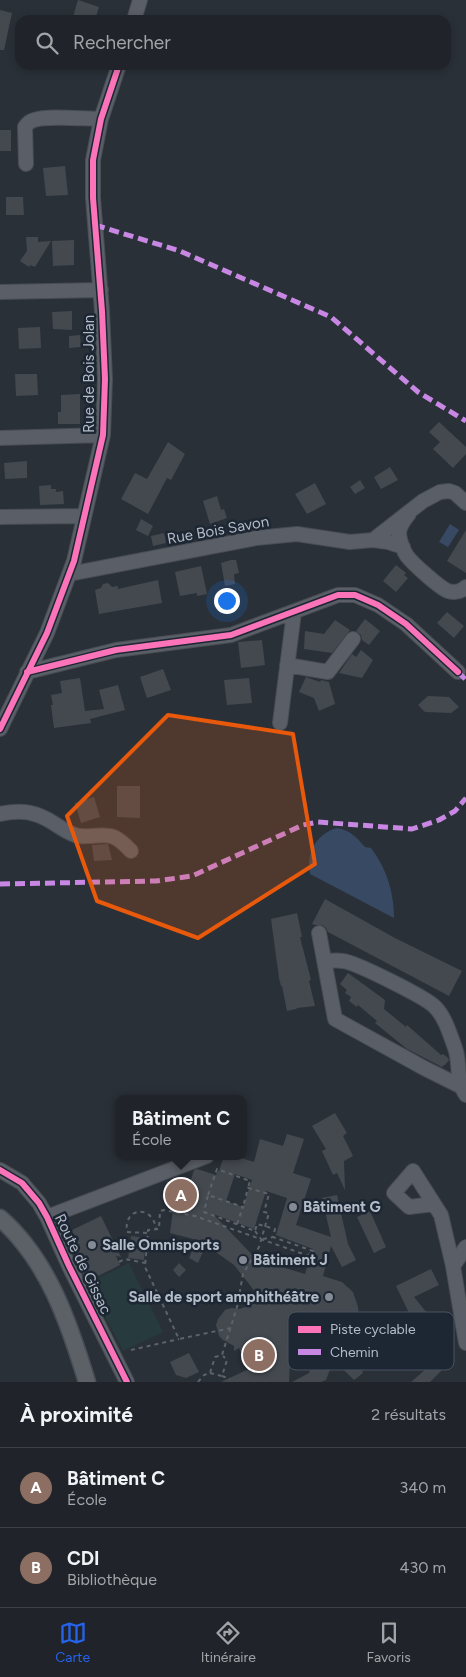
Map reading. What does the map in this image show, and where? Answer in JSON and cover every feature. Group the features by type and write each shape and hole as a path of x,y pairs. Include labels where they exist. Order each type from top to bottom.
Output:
{"main road":[{"path":"0,1218 21,1239 45,1274 72,1334 87,1382"}],"street":[{"path":"136,15 140,0"},
{"name":"Rue de Bois Jolan","path":"0,728 47,633 74,561 103,435 105,379 93,160 101,119 117,70"},
{"path":"26,164 25,127 28,123 34,120 49,118 101,119"},
{"path":"0,292 100,290"},
{"path":"0,438 103,435"},
{"path":"373,540 409,514 423,501 440,492 449,491 455,493 466,503"},
{"path":"409,514 399,531 403,547 408,556 442,588 450,592 457,592 466,587"},
{"path":"0,516 84,516"},
{"name":"Rue Bois Savon","path":"69,574 256,538 297,534 350,542 373,540 403,547"},
{"path":"28,672 116,650 231,635 338,595 355,595 378,605 406,624 458,672"},
{"path":"280,723 294,612"},
{"path":"287,665 328,672 353,639"},
{"path":"0,814 26,812 42,815 75,835 108,834 115,836 131,851"},
{"path":"319,933 335,1019 463,1090"},
{"path":"324,961 344,960 383,977 434,1005 445,1023 457,1055 463,1090"},
{"path":"47,1217 197,1160"},
{"name":"Route de Gissac","path":"0,1170 27,1189 47,1217 69,1266 127,1382"},
{"path":"434,1204 441,1215 453,1266 466,1343"},
{"path":"453,1266 466,1247"}],"path":[{"path":"237,1224 250,1181 217,1169 204,1212 255,1231 261,1239"},
{"path":"222,1355 237,1307 243,1274 258,1247 269,1213 264,1212 269,1194 248,1188"},
{"path":"208,1195 243,1207"},
{"path":"156,1229 153,1218 145,1212 139,1211 129,1216 126,1224 127,1232 147,1233 148,1230 159,1229 160,1211 164,1210 195,1216 309,1256"},
{"path":"255,1231 257,1224 265,1226 274,1229 273,1237"},
{"path":"147,1233 145,1267 179,1339"},
{"path":"256,1259 259,1256 271,1260 308,1258 310,1252 312,1253 313,1251 273,1237 261,1239"},
{"path":"119,1262 125,1259 145,1263"},
{"path":"131,1350 231,1328"},
{"path":"210,1373 215,1357 222,1355"},
{"path":"222,1355 227,1360 222,1376"},
{"path":"198,1382 204,1375 210,1373 230,1379"}],"highlighted area":[{"path":"168,715 293,734 315,864 198,938 97,901 67,816"}],"green space":[{"path":"129,1263 163,1332 123,1351 88,1283"}],"water":[{"path":"450,524 459,530 448,547 439,542"},
{"path":"337,828 346,830 365,847 371,848 377,856 385,873 393,899 394,918 310,874 309,866 314,845 323,835"}],"building":[{"path":"78,0 99,7 97,15 74,15"},
{"path":"0,10 12,13 4,50 0,50"},
{"path":"0,130 11,130 11,151 0,151"},
{"path":"65,166 68,195 46,196 43,168"},
{"path":"6,197 23,197 24,215 6,215"},
{"path":"26,237 38,237 38,242 51,241 35,267 30,265 29,267 20,261 27,251"},
{"path":"74,240 74,265 53,266 52,241"},
{"path":"72,311 72,330 53,329 52,312"},
{"path":"40,327 41,348 19,349 18,328"},
{"path":"80,335 81,347 69,348 69,336"},
{"path":"15,374 37,374 38,395 16,396"},
{"path":"80,394 80,424 58,424 58,412 61,412 61,395"},
{"path":"439,422 466,447 466,454 453,468 433,449 440,442 429,432"},
{"path":"168,442 185,454 171,480 167,478 148,514 121,499 135,473 147,479"},
{"path":"27,461 27,478 5,479 4,463"},
{"path":"390,467 398,480 381,489 374,477"},
{"path":"360,480 365,488 355,494 350,487"},
{"path":"315,483 326,504 307,514 295,494"},
{"path":"51,485 51,489 56,489 56,492 63,491 64,504 40,505 39,486"},
{"path":"217,496 221,510 224,509 227,518 210,524 203,501"},
{"path":"141,519 153,526 148,536 136,530"},
{"path":"466,530 466,573 447,561"},
{"path":"164,533 166,543 153,546 151,536"},
{"path":"236,560 239,573 234,574 235,584 225,586 221,563"},
{"path":"396,565 406,573 404,575 408,578 396,592 383,581"},
{"path":"201,566 207,594 197,596 197,593 180,596 175,572"},
{"path":"158,580 162,603 99,614 95,590 101,588 103,584 108,583 112,587 118,586 118,589"},
{"path":"447,612 464,626 454,638 437,623"},
{"path":"365,619 380,631 369,645 362,640 361,635 356,631"},
{"path":"335,620 350,630 332,653 304,649 305,631 324,634"},
{"path":"262,640 265,665 241,668 238,642"},
{"path":"361,650 373,660 362,678 339,673 352,654 356,657"},
{"path":"163,669 171,690 147,698 140,677"},
{"path":"306,677 320,682 321,680 329,682 335,704 319,711 314,698 299,692"},
{"path":"80,678 85,711 104,709 99,690 118,685 125,710 90,719 91,723 54,728 51,695 62,693 60,681"},
{"path":"249,678 252,703 227,705 224,680"},
{"path":"428,696 449,697 459,707 451,713 425,712 418,705"},
{"path":"117,786 140,786 140,818 117,817"},
{"path":"94,797 100,817 81,823 75,803"},
{"path":"108,844 112,860 94,861 92,845"},
{"path":"325,899 395,938 462,971 449,996 328,932 322,925 312,924"},
{"path":"297,913 302,937 300,937 311,980 309,981 315,1006 287,1011 279,978 271,919"},
{"path":"348,973 385,1000 384,1009 406,1027 407,1025 441,1055 443,1054 448,1058 449,1060 445,1065 442,1067 407,1049 375,1023 377,1021 358,1005 357,1007 349,1001 351,997 345,993 347,990 340,984"},
{"path":"335,1113 347,1133 343,1136 353,1156 344,1161 345,1190 337,1173 333,1175 322,1151 326,1149 312,1126"},
{"path":"287,1134 304,1139 293,1173 311,1179 296,1225 331,1237 322,1198 337,1195 348,1244 356,1260 342,1267 331,1246 323,1276 342,1282 353,1292 358,1312 288,1312 289,1382 221,1382 249,1369 239,1348 234,1351 234,1346 219,1336 216,1325 218,1319 225,1310 231,1308 240,1309 259,1301 253,1289 234,1265 206,1245 198,1263 189,1258 197,1240 170,1233 174,1202 162,1198 167,1181 188,1189 194,1170 197,1169 216,1175 223,1160 247,1160 254,1162 260,1139 283,1146","holes":["235,1174 252,1180 243,1207 226,1201","266,1191 287,1198 276,1235 313,1249 305,1274 265,1262 261,1264 213,1214 254,1229"]},
{"path":"370,1211 386,1247 374,1253 357,1217"},
{"name":"Salle Omnisports","path":"101,1216 121,1257 116,1256 120,1265 90,1280 86,1273 83,1275 64,1234"},
{"path":"131,1236 146,1238 144,1260 128,1258"},
{"path":"179,1263 186,1270 179,1277 173,1270"},
{"path":"431,1269 439,1285 414,1297 426,1312 409,1312 396,1286"},
{"path":"189,1353 199,1372 186,1378 176,1375 170,1362"},
{"path":"310,1370 330,1370 326,1380 321,1382 292,1382 309,1373"},
{"path":"344,1370 363,1370 363,1373 354,1380"},
{"path":"425,1370 442,1370 430,1382 411,1382"}],"marked path":[{"path":"95,225 180,251 331,317 418,392 466,421"},
{"path":"458,672 466,680"},
{"path":"0,884 156,881 192,876 303,825 318,822 412,829 439,820 455,811 466,798"}],"cycle path":[{"path":"0,729 47,633 74,561 103,435 105,379 102,311 93,198 93,160 101,119 117,70"},
{"path":"27,672 116,650 231,635 338,595 355,595 378,605 406,624 458,672"},
{"path":"0,1170 22,1183 39,1203 127,1382"}],"place":[{"name":"Bâtiment C","path":"181,1195"},
{"name":"Bâtiment G","path":"293,1207"},
{"name":"Salle Omnisports","path":"92,1245"},
{"name":"Bâtiment J","path":"243,1260"},
{"name":"Salle de sport amphithéâtre","path":"329,1297"},
{"name":"CDI","path":"259,1355"}]}
